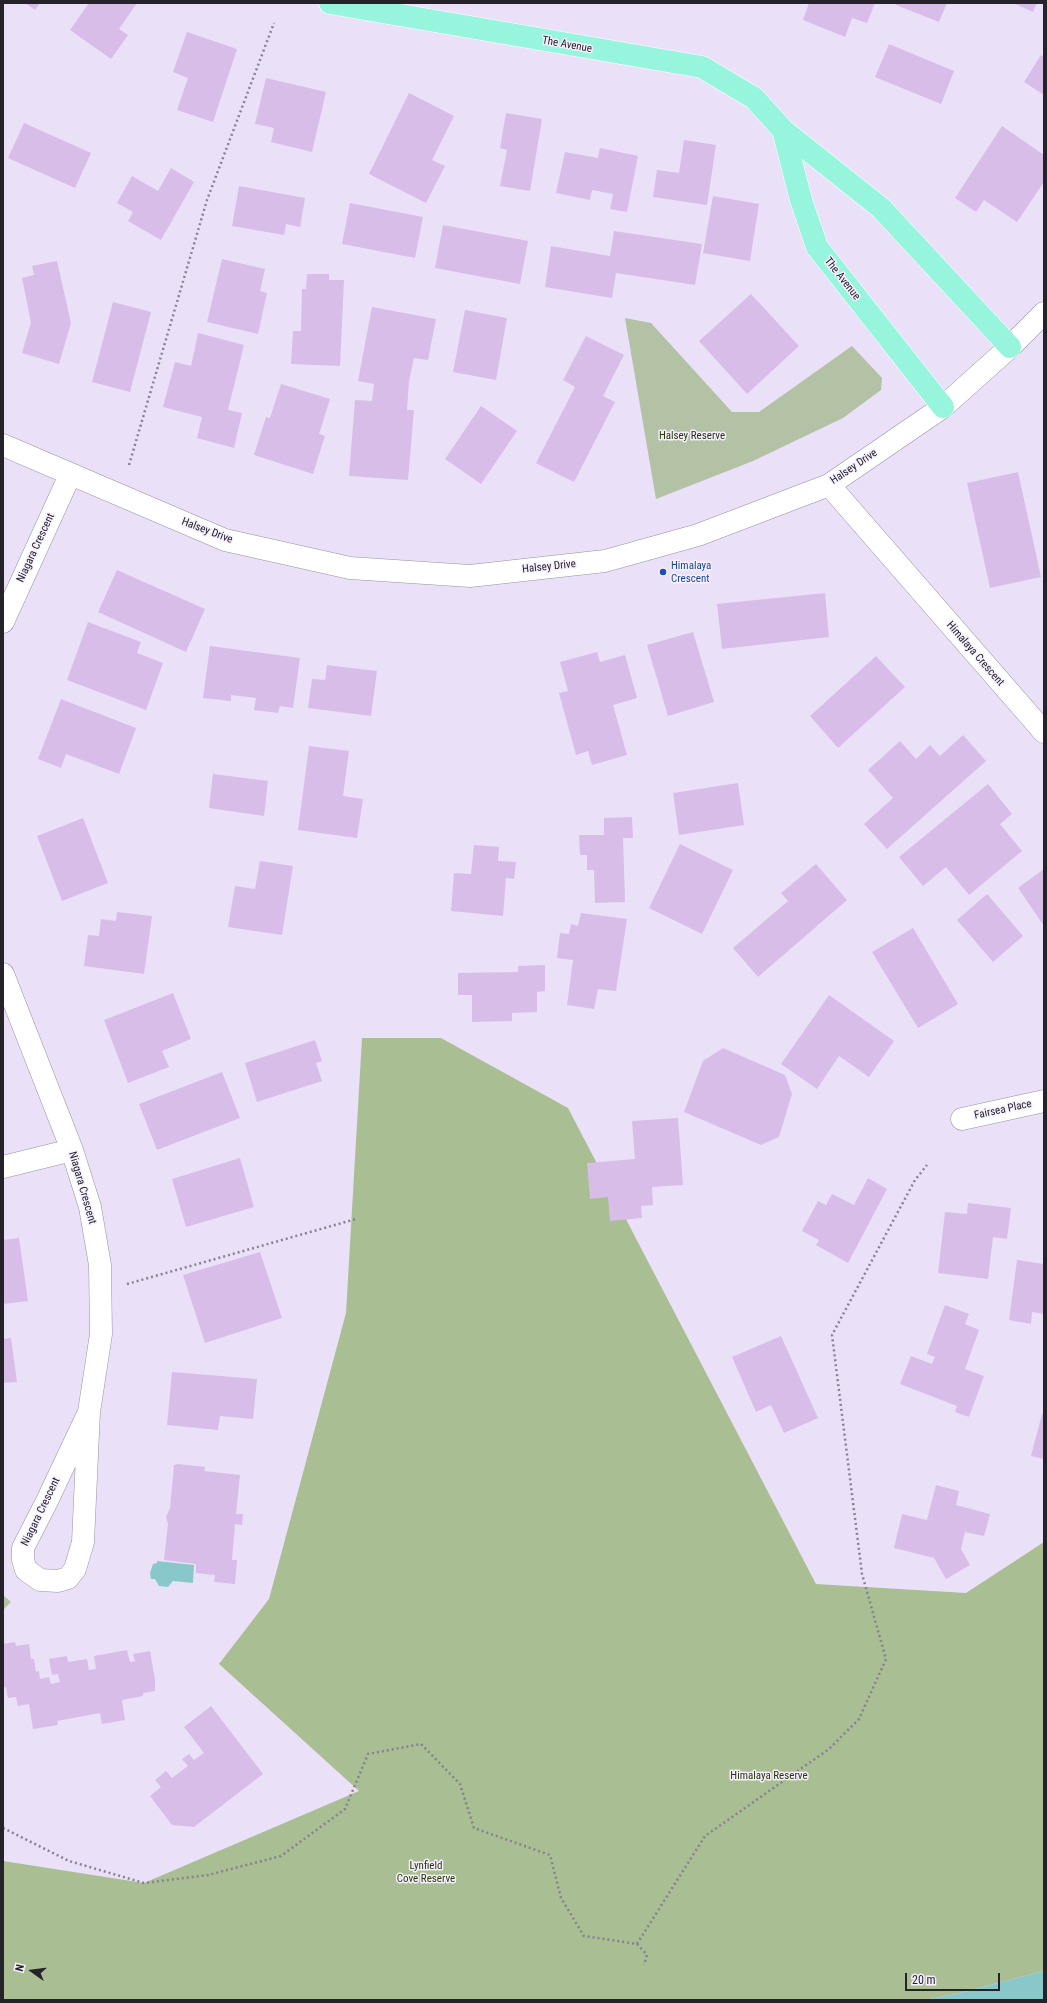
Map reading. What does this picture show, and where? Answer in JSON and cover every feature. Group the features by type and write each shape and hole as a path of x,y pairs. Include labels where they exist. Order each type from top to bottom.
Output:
{"main road":[{"name":"The Avenue","path":"330,3 702,67 754,98 783,130 881,208 1010,347"},
{"name":"The Avenue","path":"783,130 801,200 817,247 943,407"}],"street":[{"name":"Halsey Drive","path":"3,445 70,475 225,540 350,568 470,576 605,561 698,534 829,485 943,407 1010,347 1044,313"},
{"name":"Niagara Crescent","path":"3,622 70,475"},
{"name":"Himalaya Crescent","path":"829,485 1044,732"},
{"name":"Niagara Crescent","path":"3,974 72,1150 90,1207 100,1264 101,1334 96,1373 88,1412 83,1542 75,1569 68,1578 58,1581 40,1580 31,1576 26,1570 23,1560 23,1548 47,1501 88,1412"},
{"name":"Fairsea Place","path":"962,1119 1044,1101"},
{"path":"3,1167 72,1150"}],"path":[{"path":"129,465 207,200 274,22"},
{"path":"637,1944 705,1836 829,1749 859,1719 886,1659 862,1574 832,1335 916,1180 927,1165"},
{"path":"126,1284 356,1219"},
{"path":"3,1828 69,1861 144,1883 208,1875 281,1856 345,1809 368,1754 421,1744 460,1784 474,1828 550,1855 561,1898 584,1936 637,1944 647,1955 644,1965"}],"green space":[{"name":"Halsey Reserve","path":"625,318 651,323 732,412 759,412 852,346 882,378 881,390 843,418 753,461 656,499"},
{"path":"362,1038 441,1038 568,1108 816,1584 966,1593 1044,1542 1044,1971 956,1994 925,2000 3,2000 3,1861 144,1883 359,1791 219,1664 269,1599 346,1313"},
{"path":"3,1595 11,1602 3,1610"}],"shaded area":[{"path":"157,1561 194,1565 193,1583 173,1581 168,1587 159,1586 155,1579 151,1579 150,1573 153,1564 157,1563"},
{"path":"1044,1971 1044,2000 925,2000 956,1994"}],"building":[{"path":"25,3 40,3 35,10"},
{"path":"89,3 137,3 119,29 128,35 111,59 70,30"},
{"path":"809,3 875,3 867,23 852,18 845,37 803,20"},
{"path":"896,3 947,3 939,22 896,5"},
{"path":"1013,3 1037,3 1033,12"},
{"path":"187,32 237,49 213,122 177,110 188,78 173,72"},
{"path":"889,44 954,71 941,104 875,77"},
{"path":"1041,55 1044,57 1044,95 1024,82"},
{"path":"266,78 326,92 312,152 271,142 274,128 255,124"},
{"path":"409,93 454,116 432,160 445,166 426,203 369,174"},
{"path":"506,113 542,119 530,191 500,186 507,150 500,148"},
{"path":"24,123 91,153 75,188 8,158"},
{"path":"1002,126 1044,155 1044,182 1017,222 984,200 976,212 955,198"},
{"path":"684,140 716,145 707,205 653,197 657,170 679,173"},
{"path":"600,148 638,156 627,212 610,209 613,194 592,190 590,200 556,193 565,152 598,158"},
{"path":"171,168 194,182 161,240 128,221 133,212 117,203 132,176 158,191"},
{"path":"239,186 305,198 300,227 286,224 284,235 232,226"},
{"path":"713,196 759,204 750,261 703,253"},
{"path":"350,203 423,217 415,258 342,244"},
{"path":"443,225 528,241 520,284 435,268"},
{"path":"614,231 702,244 695,285 616,273 612,298 545,287 551,246 610,256"},
{"path":"222,259 265,269 260,291 267,293 258,334 207,322"},
{"path":"57,261 71,323 59,364 22,353 31,322 22,278 34,275 32,266"},
{"path":"307,274 329,274 329,280 344,280 340,366 291,364 293,331 301,331 302,289 306,289"},
{"path":"751,294 799,346 747,394 699,341"},
{"path":"113,302 151,312 130,392 92,382"},
{"path":"372,307 436,319 428,360 414,358 409,381 407,410 414,410 408,480 349,476 355,400 372,401 374,384 358,381"},
{"path":"465,310 507,318 496,380 453,372"},
{"path":"198,333 244,345 228,410 242,413 234,448 197,438 202,417 163,407 175,362 191,366"},
{"path":"586,336 624,355 603,396 615,402 574,482 536,463 575,387 563,380"},
{"path":"281,384 330,399 319,434 325,436 313,474 254,455 266,417 270,418"},
{"path":"481,406 517,431 481,484 445,459"},
{"path":"1018,472 1041,577 990,588 967,483"},
{"path":"117,570 205,609 186,652 98,612"},
{"path":"825,593 829,637 722,649 717,604"},
{"path":"88,622 141,642 137,653 163,663 146,710 67,680"},
{"path":"693,632 714,702 668,716 647,645"},
{"path":"210,646 300,658 293,708 280,706 278,713 254,710 256,698 231,695 231,701 203,698"},
{"path":"597,652 600,662 625,655 637,698 613,705 627,755 592,765 588,751 576,755 559,693 568,691 560,662"},
{"path":"876,656 905,687 838,748 810,716"},
{"path":"327,665 377,671 371,716 308,708 312,679 325,680"},
{"path":"61,699 136,728 119,774 66,754 61,768 38,759"},
{"path":"963,735 986,761 887,849 864,824 893,798 868,770 900,741 916,759 930,745 940,756"},
{"path":"309,746 349,751 343,796 363,799 357,838 298,830"},
{"path":"213,774 268,781 264,816 209,808"},
{"path":"738,783 744,825 679,835 673,793"},
{"path":"988,784 1012,814 1000,824 1022,851 969,895 946,867 923,886 899,857"},
{"path":"632,817 633,838 623,838 625,902 595,903 594,870 587,870 587,855 580,855 579,835 604,835 604,818"},
{"path":"83,818 108,883 62,901 37,836"},
{"path":"680,844 733,870 702,934 649,908"},
{"path":"474,845 499,847 498,861 516,862 514,879 506,878 503,916 451,911 454,873 471,874"},
{"path":"260,861 293,866 282,935 228,927 235,886 255,889"},
{"path":"816,864 847,900 758,977 733,948 788,901 781,893"},
{"path":"1044,869 1044,926 1018,888"},
{"path":"987,894 1023,936 993,962 957,920"},
{"path":"117,912 152,916 144,974 84,966 88,935 99,936 101,919 116,921"},
{"path":"581,913 627,919 616,991 598,989 594,1009 567,1005 573,960 557,958 560,933 569,934 571,924 578,926"},
{"path":"913,928 958,1004 918,1028 872,952"},
{"path":"545,965 545,991 537,992 537,1012 512,1013 512,1021 472,1022 472,995 458,995 458,973 518,972 518,966"},
{"path":"173,993 191,1039 162,1051 169,1067 128,1083 104,1020"},
{"path":"829,995 894,1041 869,1077 839,1056 817,1089 781,1064"},
{"path":"315,1040 322,1061 316,1063 322,1081 257,1102 245,1063"},
{"path":"723,1048 785,1075 792,1094 779,1137 761,1145 684,1112 703,1061"},
{"path":"222,1072 240,1118 157,1150 139,1104"},
{"path":"678,1118 683,1185 652,1187 653,1205 641,1206 642,1218 610,1221 608,1197 590,1199 587,1163 635,1159 632,1121"},
{"path":"240,1158 254,1207 186,1227 172,1179"},
{"path":"868,1178 887,1189 848,1263 816,1245 819,1240 802,1231 818,1201 826,1205 832,1194 854,1205"},
{"path":"968,1203 1011,1208 1007,1239 993,1237 988,1279 938,1273 945,1212 967,1214"},
{"path":"19,1238 28,1301 3,1304 3,1240"},
{"path":"260,1252 282,1318 205,1343 183,1275"},
{"path":"1017,1260 1044,1264 1044,1314 1032,1312 1031,1324 1009,1320"},
{"path":"945,1305 969,1314 965,1324 979,1330 965,1369 984,1376 969,1417 955,1412 957,1406 900,1384 911,1356 932,1364 935,1357 927,1354"},
{"path":"781,1336 818,1418 784,1433 771,1405 756,1412 732,1357"},
{"path":"11,1338 17,1382 3,1383 3,1339"},
{"path":"172,1372 257,1379 253,1419 220,1416 218,1430 167,1425"},
{"path":"1042,1414 1044,1414 1044,1459 1031,1456"},
{"path":"178,1464 205,1467 204,1471 240,1475 236,1514 243,1514 242,1525 235,1524 232,1560 237,1560 235,1584 214,1582 215,1575 196,1573 196,1564 164,1560 168,1524 166,1517 170,1508 174,1465"},
{"path":"936,1485 959,1491 956,1505 990,1514 984,1536 965,1532 961,1549 970,1565 946,1579 934,1558 894,1548 902,1514 927,1520"},
{"path":"15,1642 16,1646 29,1644 31,1659 34,1659 36,1672 39,1671 40,1679 49,1677 51,1684 60,1682 58,1674 52,1675 49,1659 67,1656 68,1662 87,1659 89,1670 96,1669 94,1656 127,1650 130,1662 135,1661 133,1654 150,1651 155,1680 155,1691 143,1693 143,1696 122,1700 125,1720 102,1724 100,1713 57,1721 58,1725 33,1729 29,1704 18,1706 16,1697 8,1698 6,1687 3,1688 3,1644"},
{"path":"211,1706 263,1774 194,1827 172,1825 150,1796 161,1787 155,1780 166,1771 172,1778 188,1766 182,1759 189,1754 194,1760 204,1753 184,1727"}],"place":[{"name":"Himalaya Crescent","path":"663,572"}],"park label":[{"name":"Himalaya Reserve","path":"769,1776"},
{"name":"Lynfield Cove Reserve","path":"426,1872"}]}
